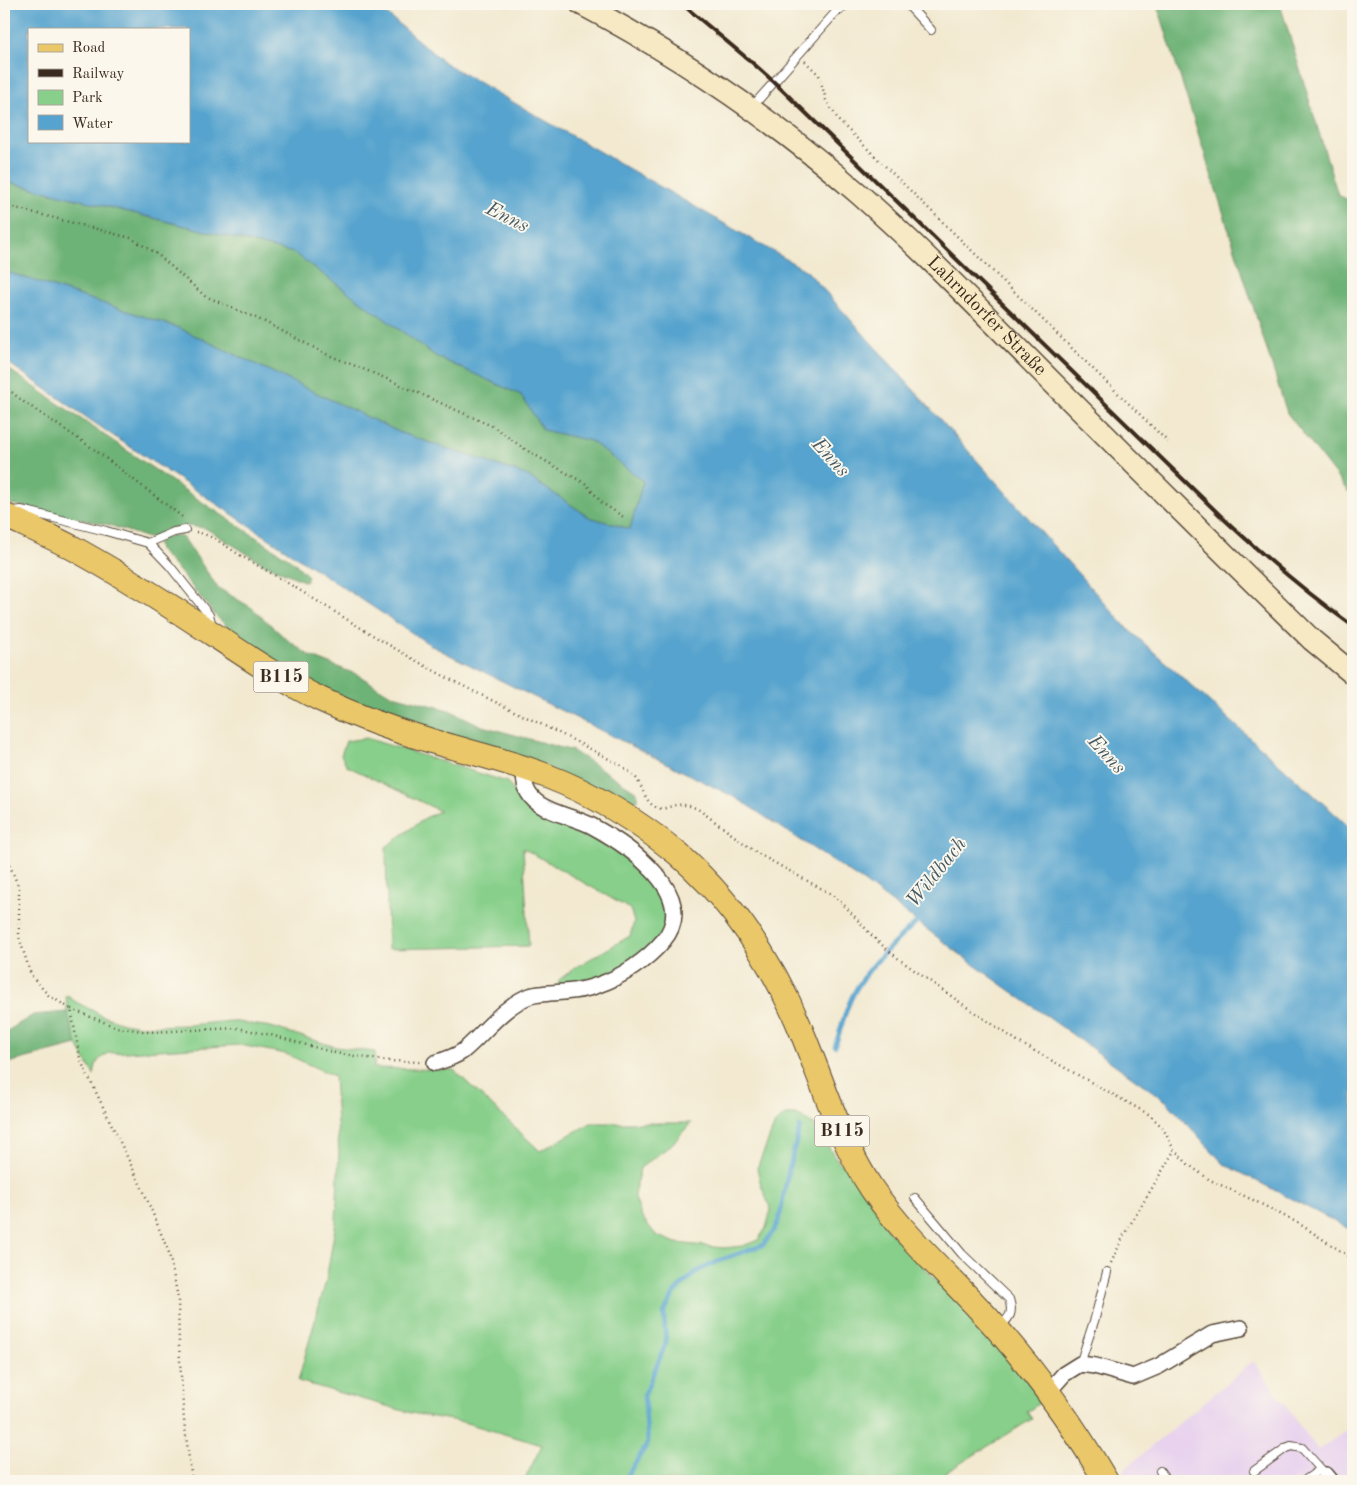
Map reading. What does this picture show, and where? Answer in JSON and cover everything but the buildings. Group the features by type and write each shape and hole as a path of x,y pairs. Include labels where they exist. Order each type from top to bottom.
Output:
{"main road":[{"name":"B115","path":"4,513 71,547 157,598 266,668 318,698 363,719 419,738 548,776 582,791 617,811 648,831 676,853 703,878 729,907 768,962 802,1031 849,1151 869,1185 892,1217 998,1330 1048,1392 1106,1481"}],"street":[{"name":"Lahrndorfer Straße","path":"581,4 656,46 731,94 860,195 1014,344 1312,640 1353,674"},
{"path":"435,1063 463,1051 515,1003 531,995 574,991 598,985 622,974 656,950 669,934 674,919 674,907 670,894 658,875 630,851 591,826 539,804 524,786 524,768"},
{"path":"1048,1392 1064,1374 1080,1364 1095,1366 1133,1377 1159,1366 1212,1334 1240,1328"}],"lane":[{"path":"750,108 835,13 847,4"},
{"path":"907,4 930,30"},
{"path":"4,513 21,510 106,530 148,543 169,565 209,615 211,622 210,632"},
{"path":"148,543 174,532 185,530"},
{"path":"915,1198 962,1254 986,1278 1004,1292 1009,1299 1011,1313 998,1330"},
{"path":"1080,1364 1107,1272"},
{"path":"1254,1471 1286,1448 1292,1446 1302,1448 1326,1475 1304,1481"},
{"path":"1160,1471 1167,1481"}],"path":[{"path":"799,55 819,74 826,100 839,121 1168,442"},
{"path":"4,205 130,238 157,254 205,296 266,322 326,354 385,378 494,427 526,450 586,484 602,502 625,518"},
{"path":"4,386 24,402 95,450 191,523"},
{"path":"198,528 238,554 287,581 379,639 423,664 473,692 620,765 635,778 651,804 659,808 687,805 698,809 757,853 831,894 844,904 876,940 900,960 1022,1044 1150,1115 1163,1128 1174,1150 1189,1165 1210,1180 1298,1223 1353,1259"},
{"path":"185,530 204,533"},
{"path":"4,851 19,888 19,937 31,975 48,995 71,1009 116,1027 149,1032 237,1028 335,1052 388,1060 435,1063"},
{"path":"71,1009 80,1059 144,1192 169,1253 178,1298 179,1355 184,1420 192,1481"},
{"path":"1107,1272 1124,1235 1174,1150"}],"shaded area":[{"path":"1253,1361 1318,1450 1353,1426 1353,1481 1121,1481 1118,1475"}],"green space":[{"path":"1157,4 1280,4 1338,195 1353,202 1353,498 1287,413"},
{"path":"4,181 294,253 437,357 521,395 543,430 591,441 643,481 630,529 589,517 526,475 401,433 179,328 4,271"},
{"path":"4,366 199,500 294,562 308,576 306,582 264,564 205,528 188,526 169,529 151,539 109,525 4,504"},
{"path":"172,535 180,536 185,540 218,588 252,608 285,638 310,656 358,675 389,694 449,710 482,726 573,751 637,792 638,800 630,805 345,700 262,655 237,636 215,615 180,572 159,550 157,544"},
{"path":"366,738 507,782 525,806 549,817 573,824 608,842 642,867 670,904 662,937 611,977 561,988 558,984 559,980 576,967 630,936 634,922 630,909 523,848 529,946 388,949 386,847 425,818 440,811 347,766 341,755 346,741"},
{"path":"66,995 103,1016 123,1023 141,1026 189,1025 231,1021 271,1027 336,1047 375,1052 374,1068 454,1070 540,1151 591,1123 691,1123 671,1145 640,1168 634,1195 641,1216 656,1235 676,1243 724,1248 743,1246 758,1240 766,1228 771,1210 761,1185 757,1168 775,1124 785,1115 797,1115 814,1125 840,1164 849,1166 889,1231 983,1326 1042,1399 1027,1412 1032,1419 932,1481 524,1481 542,1445 463,1422 411,1413 298,1381 326,1281 336,1222 339,1153 334,1076 286,1054 240,1045 109,1053 98,1062 94,1075 77,1045 67,1012"},
{"path":"67,1012 77,1045 4,1064 4,1033 33,1015"}],"water":[{"name":"Enns","path":"4,4 375,4 445,63 807,271 1127,628 1353,830 1353,1231 1224,1164 1166,1101 973,964 864,882 738,799 432,646 109,433 4,360 4,271 179,328 401,433 526,475 589,517 630,529 643,481 591,441 543,430 521,395 437,357 294,253 4,181"}],"waterway":[{"name":"Wildbach","path":"835,1046 849,1004 861,981 885,952 920,919"},
{"name":"Wildbach","path":"624,1481 648,1443 644,1396 666,1343 664,1313 675,1292 696,1272 723,1259 763,1245 773,1232 779,1220 789,1168 800,1127"}],"railway":[{"path":"682,4 774,82 1225,520 1288,575 1353,626"}]}
